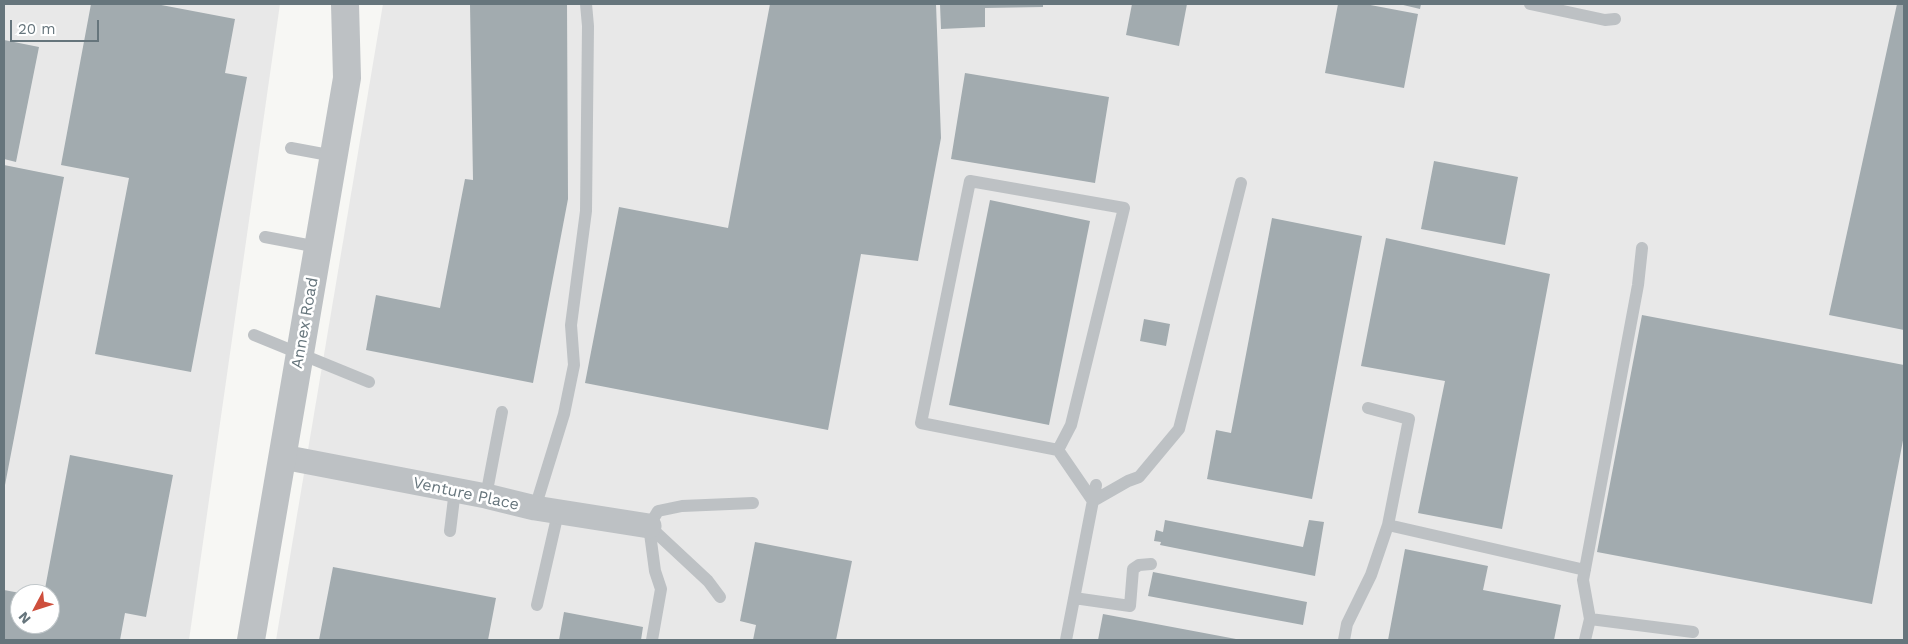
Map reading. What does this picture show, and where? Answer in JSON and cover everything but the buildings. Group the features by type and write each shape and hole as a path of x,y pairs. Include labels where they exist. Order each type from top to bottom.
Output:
{"street":[{"name":"Annex Road","path":"251,640 346,78 345,4"},
{"name":"Venture Place","path":"283,457 486,496 546,510 649,526"}],"lane":[{"path":"537,605 546,510 574,365 571,325 586,211 588,26 586,4"},
{"path":"1530,4 1605,20 1615,19"},
{"path":"291,148 334,156"},
{"path":"1058,450 1071,425 1124,208 970,181 921,423 1058,450 1093,501"},
{"path":"1093,501 1128,481 1139,477 1179,429 1241,183"},
{"path":"265,237 318,247"},
{"path":"1585,640 1590,618 1583,580 1638,285 1642,248"},
{"path":"254,334 369,382"},
{"path":"1344,640 1347,624 1371,575 1388,526 1409,419 1368,408"},
{"path":"486,496 502,412"},
{"path":"1066,640 1096,486"},
{"path":"450,532 455,490"},
{"path":"652,640 661,589 655,571 649,526 658,511 682,506 753,503"},
{"path":"649,526 708,581 720,597"},
{"path":"1388,526 1585,570"},
{"path":"1074,598 1130,606 1133,569 1138,565 1151,564"},
{"path":"1590,618 1693,632"}],"shaded area":[{"path":"4,4 280,4 189,640 4,640"},
{"path":"383,4 1904,4 1904,640 276,640"}]}
